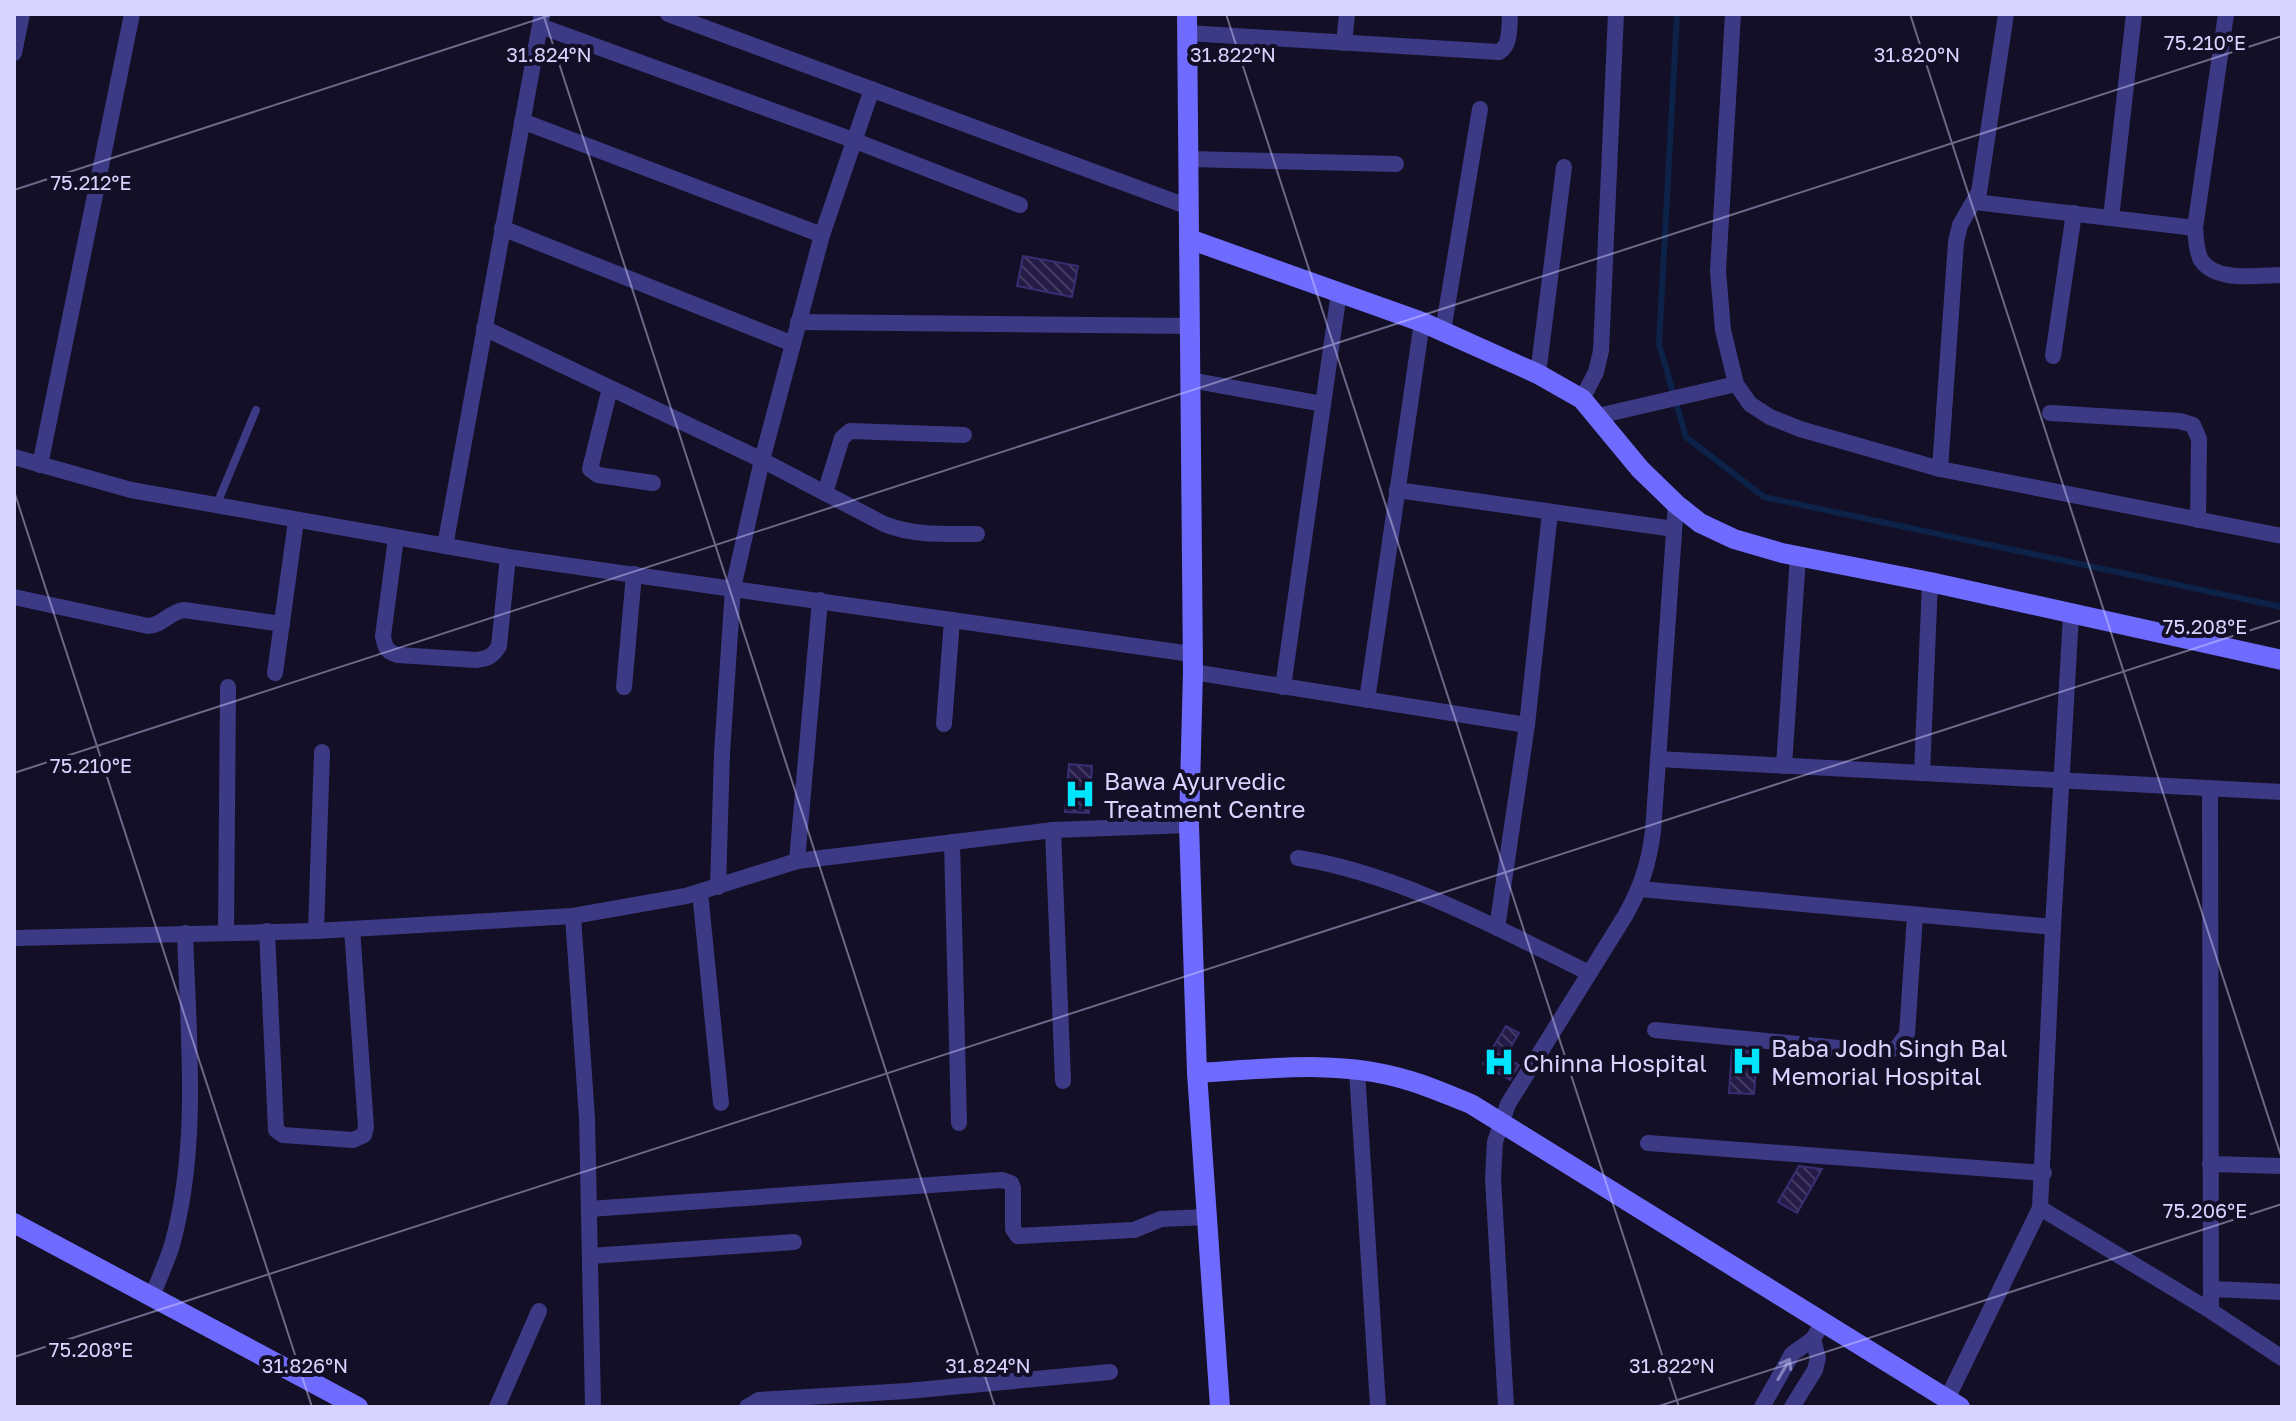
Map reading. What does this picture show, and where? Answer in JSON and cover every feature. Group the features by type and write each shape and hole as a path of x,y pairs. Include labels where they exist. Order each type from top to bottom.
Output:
{"street":[{"path":"14,53 22,14"},
{"path":"40,465 132,14"},
{"path":"668,14 1189,207"},
{"path":"1344,43 1347,14"},
{"path":"1220,1407 1197,1073 1189,825 1192,663 1187,23 1344,43 1499,52 1507,43 1510,14"},
{"path":"1582,399 1596,372 1601,351 1616,14"},
{"path":"1733,14 1718,271 1721,317 1736,384 1750,404 1770,417 1800,429 1940,469 2282,536"},
{"path":"1940,469 1956,242 1960,225 1975,202 1982,177 2006,14"},
{"path":"2111,218 2134,14"},
{"path":"2226,14 2195,228 2201,259 2211,269 2228,275 2282,275"},
{"path":"445,546 541,20 1020,205"},
{"path":"718,887 722,753 733,588 762,460 822,235 872,89"},
{"path":"1443,331 1480,109"},
{"path":"522,121 822,235"},
{"path":"1189,159 1396,164"},
{"path":"1538,374 1564,167"},
{"path":"1975,202 2195,228"},
{"path":"2053,356 2074,213"},
{"path":"502,228 793,344"},
{"path":"1189,239 1422,322 1538,374 1582,399 1640,469 1676,504 1700,523 1734,539 1798,556 2282,660"},
{"path":"1283,687 1339,292"},
{"path":"798,322 1190,326"},
{"path":"1367,700 1422,322"},
{"path":"484,328 762,460 904,532 977,534"},
{"path":"1190,380 1323,404"},
{"path":"1598,416 1736,384"},
{"path":"610,388 590,469 598,475 653,483"},
{"path":"2050,413 2180,421 2193,425 2199,439 2198,520"},
{"path":"825,493 842,438 850,431 964,435"},
{"path":"14,457 131,490 215,507 508,557 952,620 1192,663 1283,687 1527,725"},
{"path":"1397,490 1674,529"},
{"path":"1506,1407 1493,1178 1495,1142 1508,1104 1640,889 1651,846 1676,504"},
{"path":"1497,928 1527,725 1550,512"},
{"path":"275,673 296,521"},
{"path":"396,538 383,636 385,647 390,653 398,655 476,660 487,659 494,654 499,646 508,557"},
{"path":"1784,766 1798,556"},
{"path":"624,687 634,574"},
{"path":"1922,773 1930,582"},
{"path":"14,597 148,626 161,623 175,612 184,610 282,624"},
{"path":"797,861 820,600"},
{"path":"1197,1073 1298,1066 1357,1071 1405,1079 1471,1104 1818,1330 1954,1403 2040,1208 2071,615"},
{"path":"944,724 952,620"},
{"path":"226,932 228,687"},
{"path":"316,931 322,752"},
{"path":"1658,759 2282,792"},
{"path":"2210,788 2211,1311"},
{"path":"14,938 316,931 573,916 700,892 797,861 1053,830 1189,825"},
{"path":"1053,830 1063,1081"},
{"path":"952,842 959,1123"},
{"path":"1298,858 1353,868 1497,928 1589,973"},
{"path":"1640,889 2053,927"},
{"path":"700,892 721,1103"},
{"path":"1655,1030 1879,1052 1897,1048 1907,1034 1915,915"},
{"path":"573,916 587,1118 593,1407"},
{"path":"267,931 276,1130 283,1135 353,1140 364,1135 366,1127 352,929"},
{"path":"152,1297 174,1234 183,1196 190,1131 185,933"},
{"path":"1357,1071 1378,1407"},
{"path":"1648,1143 2044,1173"},
{"path":"2210,1164 2282,1166"},
{"path":"589,1209 1002,1180 1011,1183 1013,1188 1013,1229 1018,1236 1134,1230 1161,1219 1207,1217"},
{"path":"2040,1208 2211,1311 2282,1358"},
{"path":"14,1223 358,1407"},
{"path":"590,1256 794,1242"},
{"path":"2211,1289 2282,1292"},
{"path":"497,1407 539,1311"},
{"path":"1762,1407 1792,1354 1818,1330"},
{"path":"1792,1407 1815,1370 1818,1330"},
{"path":"747,1407 759,1400 907,1391 1110,1372"}],"lane":[{"path":"215,507 256,410"}],"building":[{"path":"1023,256 1078,266 1072,297 1017,286"},
{"path":"1069,764 1092,766 1089,813 1065,812"},
{"path":"1506,1026 1519,1033 1505,1057 1519,1065 1510,1080 1483,1064"},
{"path":"1732,1050 1757,1052 1754,1094 1729,1093"},
{"path":"1799,1166 1822,1169 1797,1213 1778,1202"}],"waterway":[{"path":"1677,14 1659,344 1686,437 1764,497 2282,607"}],"place":[{"name":"Bawa Ayurvedic Treatment Centre","path":"1080,794"},
{"name":"Baba Jodh Singh Bal Memorial Hospital","path":"1747,1061"},
{"name":"Chinna Hospital","path":"1499,1062"}]}
